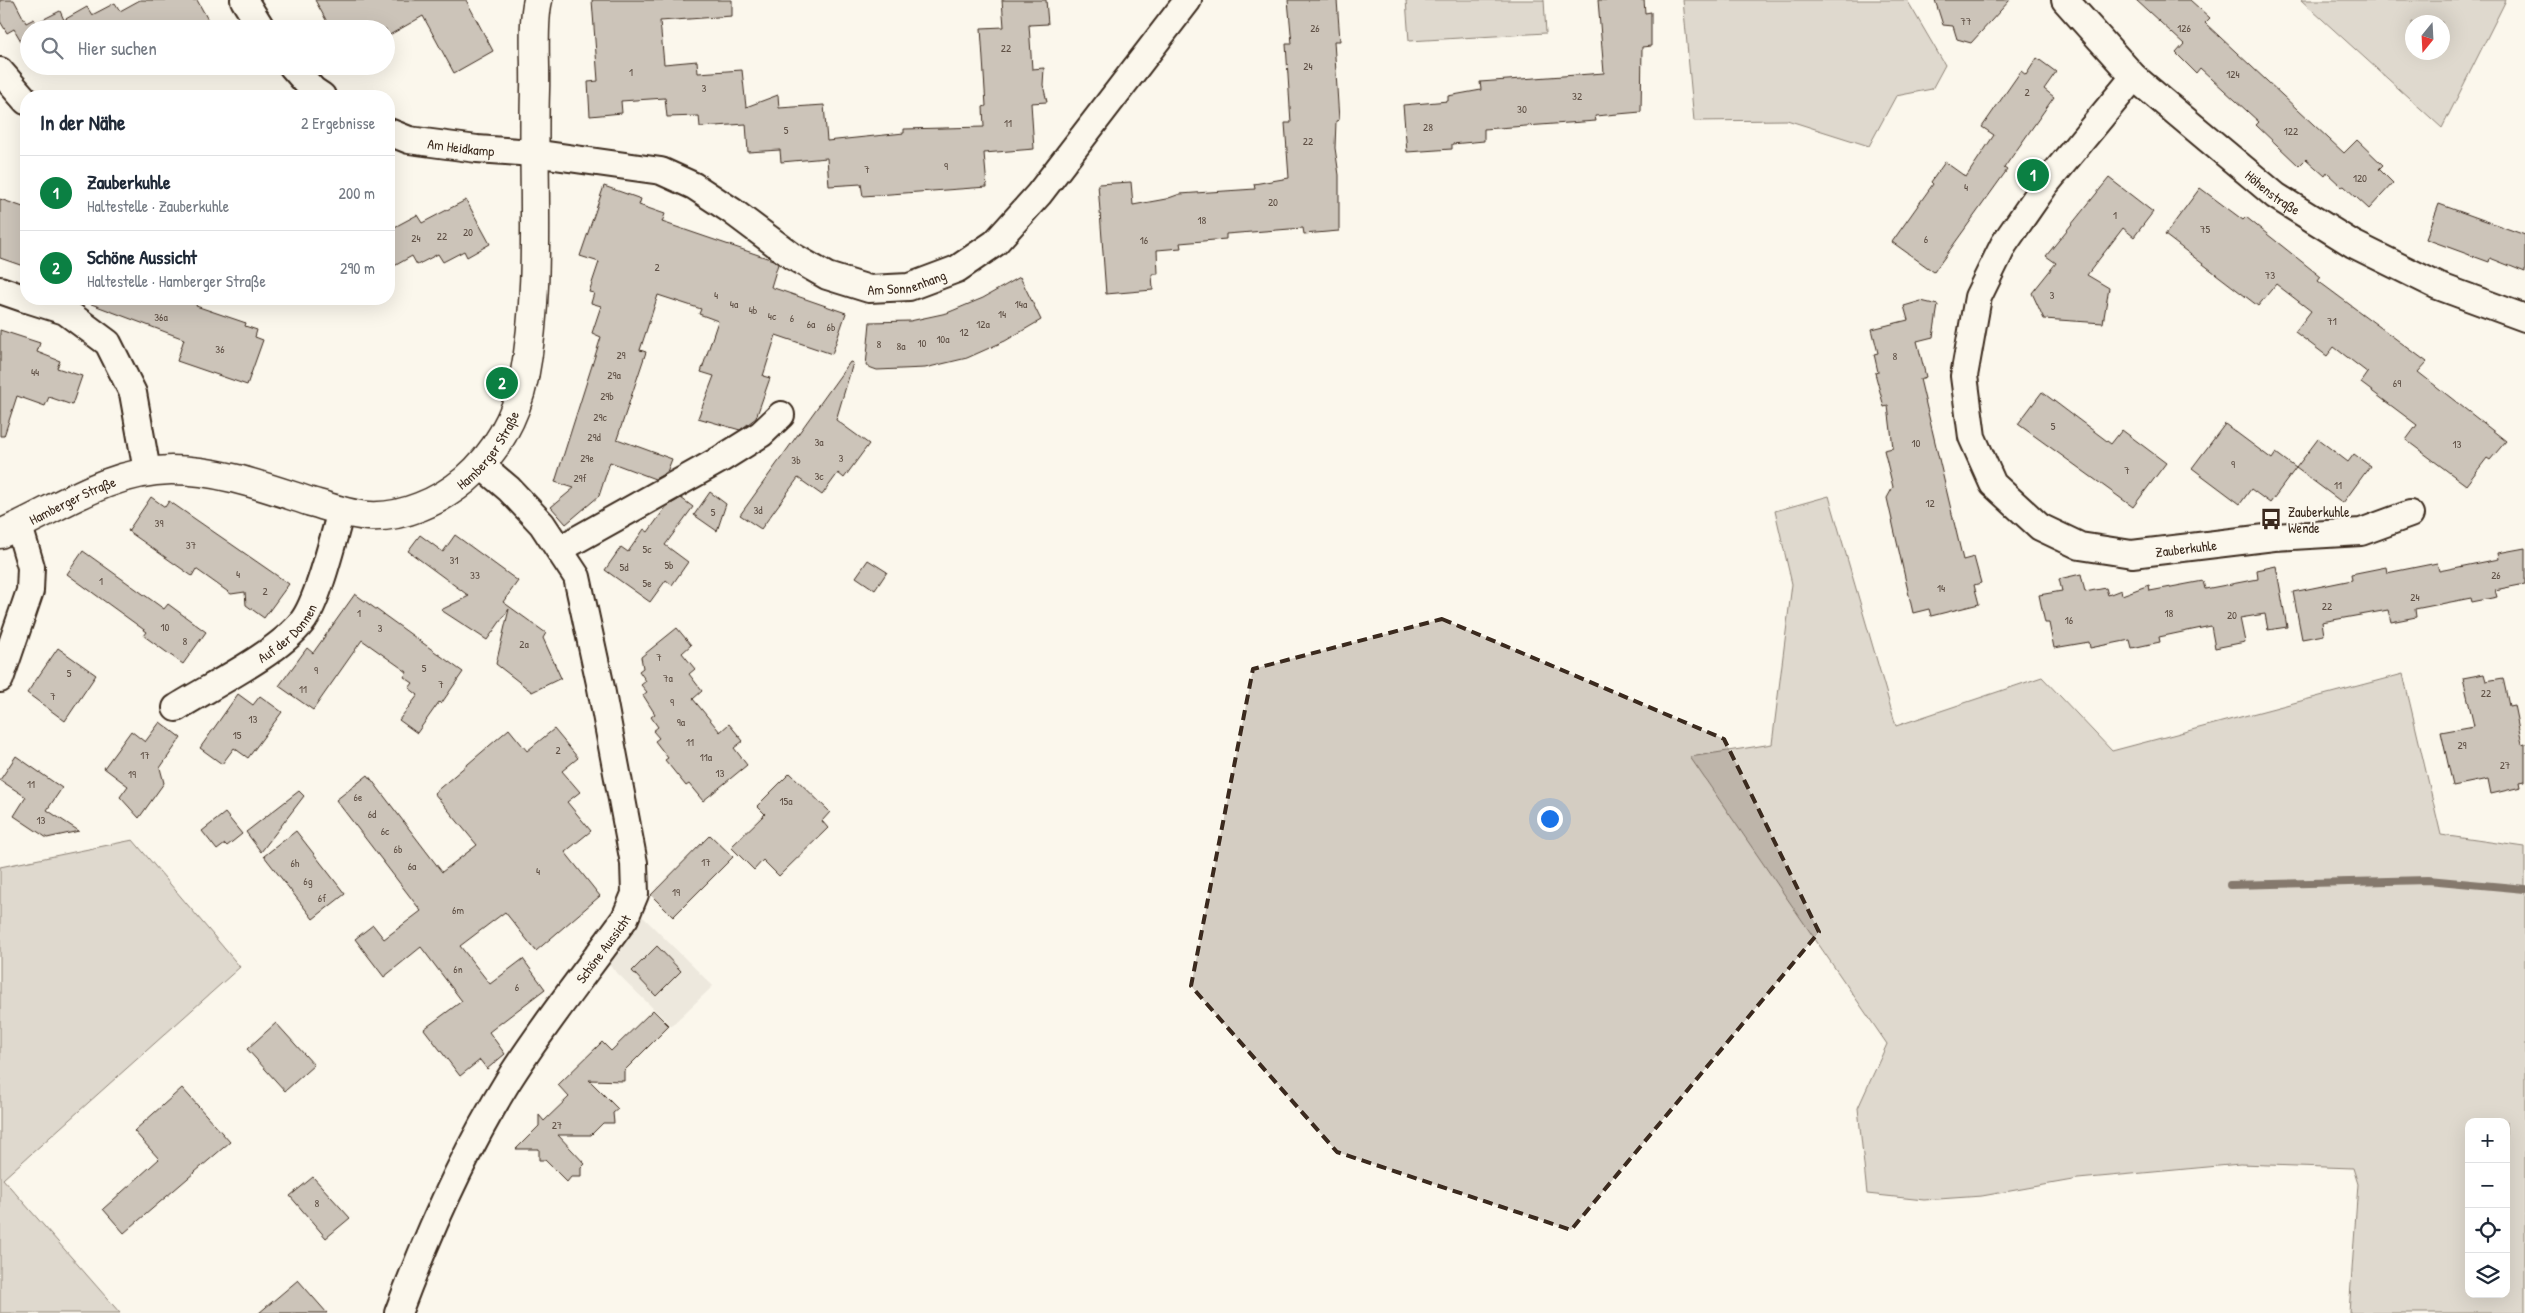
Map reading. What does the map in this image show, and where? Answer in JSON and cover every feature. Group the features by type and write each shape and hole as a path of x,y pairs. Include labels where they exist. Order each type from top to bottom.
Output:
{"street":[{"path":"244,0 256,20"},
{"name":"Hamberger Straße","path":"10,530 110,480 147,471 172,470 220,474 341,511 370,516 406,511 447,495 482,466 505,431 516,406 524,380 536,282 533,153 538,0"},
{"name":"Am Sonnenhang","path":"533,153 661,171 709,196 792,256 827,276 869,289 908,287 957,269 995,243 1039,194 1188,0"},
{"name":"Höhenstraße","path":"2065,0 2134,77 2276,196 2353,244 2438,286 2525,318"},
{"path":"0,71 20,94"},
{"path":"300,75 313,90"},
{"name":"Zauberkuhle","path":"2134,77 2045,185 2004,244 1978,297 1964,376 1972,437 1994,484 2040,528 2080,546 2132,554 2274,538 2361,532 2410,514"},
{"name":"Am Heidkamp","path":"395,134 409,140 476,149 533,153"},
{"path":"0,290 20,297"},
{"path":"45,305 64,311 108,344 133,393 147,471"},
{"path":"560,549 720,459 761,434 782,415"},
{"name":"Schöne Aussicht","path":"398,1313 436,1218 464,1161 508,1081 625,918 635,894 634,863 599,679 577,576 542,524 509,489 482,466"},
{"name":"Auf der Donnen","path":"176,708 275,647 302,622 311,605 341,511"},
{"path":"0,679 30,591 31,567 10,530"}],"highlighted area":[{"path":"1442,619 1724,739 1819,932 1571,1230 1337,1152 1191,986 1253,669"}],"shaded area":[{"path":"1406,0 1544,0 1546,33 1409,41"},
{"path":"1683,0 1907,0 1945,65 1932,89 1896,96 1869,146 1787,120 1694,121"},
{"path":"2301,0 2506,0 2442,128"},
{"path":"1829,496 1896,726 2042,677 2112,751 2403,674 2441,835 2525,847 2525,1313 2349,1313 2358,1184 2353,1168 2240,1164 2078,1179 1982,1196 1924,1200 1867,1194 1858,1108 1887,1044 1690,757 1772,744 1792,584 1775,511"},
{"path":"133,840 240,967 3,1179 120,1313 0,1313 0,867"},
{"path":"640,914 713,986 671,1026 604,960"}],"building":[{"path":"0,0 14,0 24,20 20,20 20,39 14,29 7,33 0,21"},
{"path":"140,0 197,0 208,20 64,20 87,7 92,15 115,3 120,11"},
{"path":"315,0 466,0 493,51 454,73 423,16 395,32 395,20 326,20"},
{"path":"592,0 732,0 732,16 660,21 664,64 697,61 698,73 742,70 746,107 778,95 779,108 824,105 827,141 904,133 904,129 984,127 983,107 986,106 981,28 1004,27 1002,0 1046,0 1048,24 1029,25 1032,69 1044,68 1043,85 1047,102 1031,103 1034,149 984,153 987,187 863,196 861,184 829,186 827,158 781,162 780,150 748,152 746,124 700,127 699,116 667,117 665,98 621,101 622,113 590,116 588,82 598,81"},
{"path":"1288,0 1337,0 1340,41 1334,41 1339,120 1336,121 1335,148 1339,175 1339,231 1304,234 1303,228 1226,234 1226,239 1180,243 1181,248 1157,250 1158,274 1152,274 1153,290 1106,294 1098,184 1131,182 1133,205 1166,199 1180,194 1255,189 1254,184 1289,178 1285,123 1291,123 1286,44 1292,44"},
{"path":"1598,0 1644,0 1645,13 1651,12 1651,46 1642,47 1641,112 1595,116 1596,121 1484,129 1484,141 1452,144 1452,149 1407,152 1403,105 1448,101 1448,96 1481,90 1480,82 1604,73"},
{"path":"1935,0 2010,0 1971,43 1957,39 1953,26 1943,25"},
{"path":"2136,0 2190,0 2210,18 2205,23 2344,153 2357,140 2383,165 2379,169 2393,183 2369,209 2344,186 2342,187 2327,173 2325,176 2306,159 2299,166 2256,125 2259,122 2200,68 2196,73 2176,53 2184,44"},
{"path":"60,11 64,20 42,20"},
{"path":"2037,58 2056,72 2044,89 2054,97 2004,168 2007,170 1934,272 1892,242 1933,184 1931,182 1945,162 1966,177 1994,135 1982,127 2021,71 2026,75"},
{"path":"2109,178 2153,212 2134,237 2123,228 2087,275 2109,288 2103,323 2044,319 2032,293 2056,263 2046,256"},
{"path":"604,186 641,199 639,205 665,214 662,222 773,260 778,264 771,287 846,313 832,354 776,335 763,376 770,378 756,418 740,430 698,418 714,376 701,372 718,321 699,314 701,309 658,295 640,350 646,352 617,439 672,459 667,472 655,479 610,462 599,496 566,524 551,507 574,488 555,482 601,337 592,333 601,306 591,303 594,293 589,292 599,262 580,256"},
{"path":"2200,188 2243,220 2246,217 2321,277 2318,281 2427,362 2418,372 2506,441 2490,460 2487,458 2466,485 2406,440 2417,425 2361,383 2368,373 2334,347 2327,356 2295,332 2311,311 2276,284 2258,306 2165,235"},
{"path":"0,199 20,206 20,265 0,258"},
{"path":"466,200 490,244 467,257 464,251 443,262 438,254 417,265 412,256 395,266 395,227 417,215 422,223"},
{"path":"2439,204 2525,235 2525,272 2490,258 2489,262 2426,239"},
{"path":"1020,277 1041,320 1005,341 967,358 925,368 877,370 866,366 870,322 910,321 947,313 983,298"},
{"path":"1921,301 1938,305 1933,337 1917,341 1926,377 1920,379 1963,560 1974,557 1981,583 1974,585 1979,604 1931,616 1929,609 1913,613 1887,498 1893,487 1884,450 1893,448 1888,406 1884,407 1875,373 1878,372 1874,354 1878,353 1872,329 1908,320 1904,306"},
{"path":"94,305 196,305 246,323 245,326 257,330 255,337 263,340 247,385 177,361 184,339"},
{"path":"0,330 40,343 37,352 60,361 57,368 82,376 72,405 49,397 45,406 17,396 4,436 0,436"},
{"path":"850,362 853,363 836,420 869,444 844,478 838,473 822,495 798,478 761,529 740,515"},
{"path":"2042,392 2111,444 2122,430 2166,463 2133,507 2018,424"},
{"path":"2225,424 2272,459 2276,453 2296,468 2270,503 2251,489 2240,504 2192,468"},
{"path":"2318,439 2348,462 2354,454 2370,466 2343,503 2296,468"},
{"path":"710,492 726,504 717,531 694,515"},
{"path":"151,497 165,507 169,501 289,584 264,618 246,605 245,592 231,594 196,569 192,576 128,531"},
{"path":"681,498 693,507 665,545 688,562 672,585 666,580 650,602 605,570 621,547 628,552 644,529 648,532 666,507"},
{"path":"420,535 443,552 455,535 518,581 503,602 546,633 543,638 561,678 532,692 496,664 509,609 487,640 441,610 469,596 408,551"},
{"path":"2525,548 2525,584 2495,590 2497,597 2472,602 2471,598 2415,609 2416,617 2391,622 2388,610 2322,622 2324,635 2302,639 2293,592 2352,580 2351,574 2386,567 2387,573 2437,563 2439,571 2499,559 2498,553"},
{"path":"83,551 164,609 168,604 206,632 183,664 144,636 147,632 67,574"},
{"path":"868,560 887,572 875,590 856,577"},
{"path":"2276,566 2287,627 2268,630 2265,614 2240,618 2245,642 2215,648 2211,626 2159,637 2160,642 2132,648 2130,640 2090,648 2089,642 2054,648 2049,623 2045,623 2039,595 2062,591 2059,579 2081,574 2085,592 2106,588 2108,595 2121,590 2122,595 2149,585 2150,591 2203,581 2205,589 2258,579 2257,570"},
{"path":"355,594 463,672 441,704 439,702 417,733 399,720 418,695 409,688 413,683 404,677 407,672 362,640 313,710 279,686 307,648 313,653"},
{"path":"677,628 691,645 682,653 695,669 689,674 702,691 693,699 720,732 729,724 743,741 734,748 747,765 703,801 689,784 686,786 665,760 668,758 655,741 659,738 653,731 658,727 651,717 655,714 643,695 647,692 641,685 646,681 639,671 643,668 641,657"},
{"path":"58,648 96,675 65,721 27,693"},
{"path":"2484,674 2486,681 2503,678 2509,706 2514,705 2522,744 2525,743 2525,781 2520,782 2521,787 2491,794 2488,779 2453,786 2441,732 2474,726 2463,678"},
{"path":"238,694 253,705 260,696 282,712 248,758 234,748 222,764 200,748"},
{"path":"160,722 181,738 160,768 164,783 139,818 120,797 128,786 104,768 131,731 145,742"},
{"path":"509,729 527,751 554,729 578,758 562,771 580,792 567,802 591,831 565,852 600,896 536,951 505,912 460,946 490,984 523,959 545,989 489,1032 505,1054 487,1069 480,1060 460,1076 424,1029 462,1001 421,947 384,977 355,939 373,925 384,939 421,911 336,800 368,775 442,872 477,845 434,793"},
{"path":"16,756 62,788 47,810 79,831 47,838 14,816 26,797 0,780"},
{"path":"790,773 830,812 822,821 828,828 779,876 763,860 754,870 731,847 765,814 757,806"},
{"path":"299,791 304,796 261,852 246,832"},
{"path":"225,813 242,834 227,846 225,844 217,850 202,831"},
{"path":"296,831 345,894 313,919 264,856"},
{"path":"710,835 733,857 673,917 651,895"},
{"path":"657,946 681,971 656,996 632,971"},
{"path":"653,1010 669,1026 624,1071 624,1081 589,1080 618,1109 613,1113 614,1123 603,1123 591,1135 558,1135 585,1164 581,1168 581,1177 571,1177 567,1182 545,1160 539,1160 539,1149 516,1149 539,1126 539,1115 544,1121 569,1097 558,1085 602,1042 611,1051"},
{"path":"276,1023 314,1065 285,1091 247,1049"},
{"path":"182,1088 230,1142 124,1233 103,1209 159,1159 134,1131"},
{"path":"313,1177 350,1218 326,1238 290,1196"},
{"path":"298,1280 327,1313 259,1313"}],"waterway":[{"path":"2230,885 2428,880 2525,889"}],"place":[{"name":"Zauberkuhle","path":"2033,175"},
{"name":"Schöne Aussicht","path":"502,383"},
{"name":"Zauberkuhle Wende","path":"2271,519"}]}
